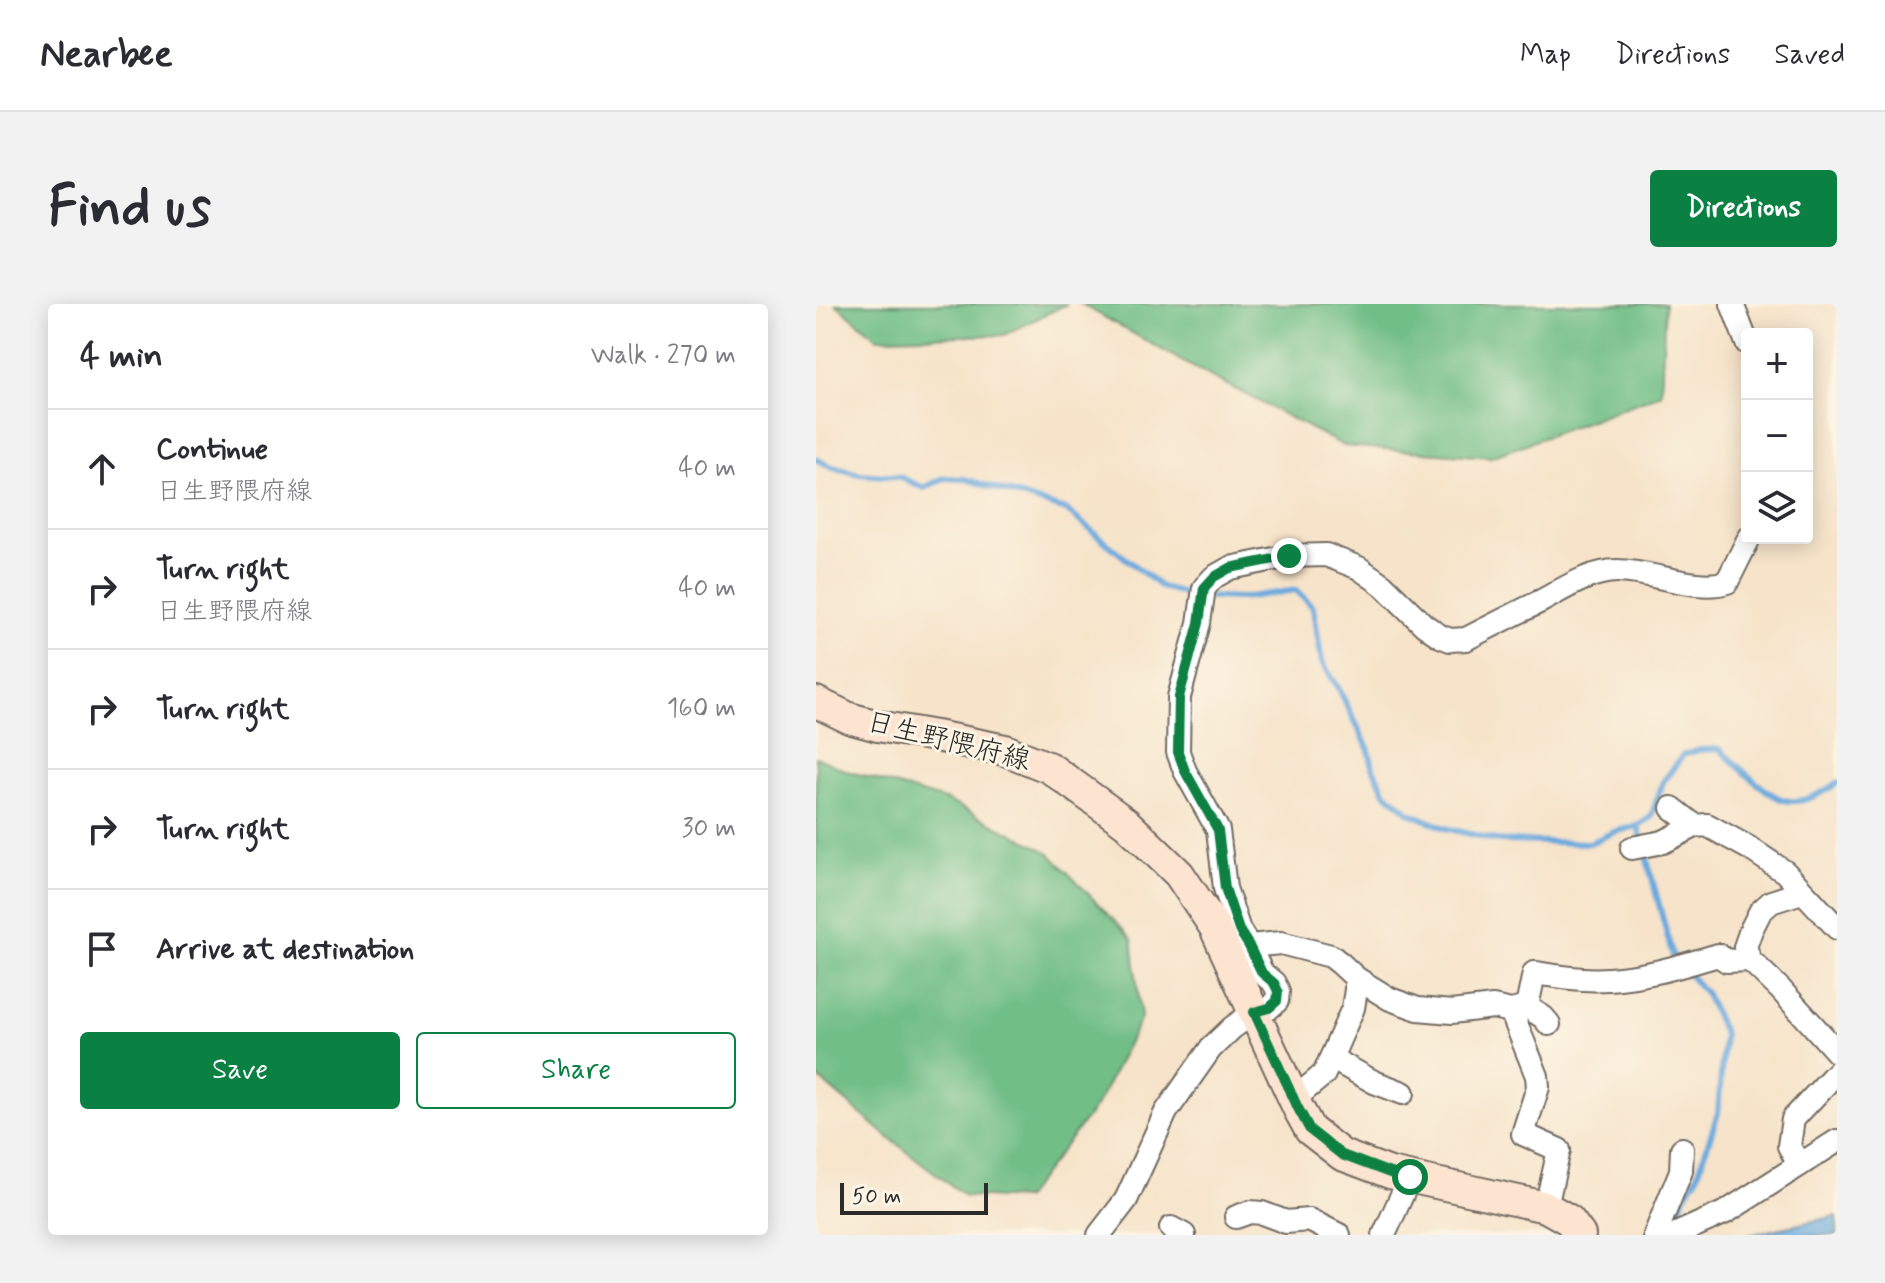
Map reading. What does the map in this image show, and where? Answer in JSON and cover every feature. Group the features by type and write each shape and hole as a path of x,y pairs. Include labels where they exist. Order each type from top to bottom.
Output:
{"main road":[{"name":"日生野隈府線","path":"816,702 849,718 1005,750 1050,768 1126,823 1179,874 1214,926 1310,1130 1342,1155 1390,1173 1546,1207 1569,1220 1580,1235"}],"street":[{"path":"1732,304 1741,328"},
{"path":"1099,1235 1126,1200 1166,1112 1211,1048 1254,1012 1269,1008 1277,1001 1278,991 1274,983 1262,973 1239,930 1225,888 1218,830 1185,771 1178,752 1179,697 1199,623 1204,588 1214,577 1230,568 1289,556 1326,555 1359,568 1383,585 1424,625 1450,640 1466,639 1582,580 1613,570 1704,585 1727,582 1746,544"},
{"path":"1672,808 1695,826"},
{"path":"1632,848 1663,842 1695,826 1707,825 1785,872 1837,928"},
{"path":"1802,892 1771,902 1760,912 1745,947 1750,960 1837,1052"},
{"path":"1249,946 1281,943 1331,956 1356,978 1390,999 1418,1009 1452,1012 1493,1007 1519,1009 1536,1012 1549,1024"},
{"path":"1546,1207 1559,1150 1523,1134 1538,1087 1519,1009 1534,965 1584,979 1615,978 1670,969 1718,955 1727,961 1750,960"},
{"path":"1294,1099 1324,1074 1353,1008 1356,978"},
{"path":"1331,1058 1374,1082 1403,1093"},
{"path":"1799,1165 1789,1146 1793,1119 1837,1072"},
{"path":"1674,1235 1726,1212 1837,1141"},
{"path":"1655,1235 1681,1171 1682,1149"},
{"path":"1384,1235 1410,1177"},
{"path":"1236,1217 1250,1212 1286,1222 1309,1220 1339,1235"}],"green space":[{"path":"836,304 1067,304 1004,335 877,338"},
{"path":"1081,304 1665,304 1661,394 1491,457 1344,446"},
{"path":"816,757 847,771 948,801 1048,852 1132,939 1141,1018 1098,1103 1024,1199 965,1196 816,1076"}],"water":[{"path":"1837,1216 1837,1235 1748,1235"}],"waterway":[{"path":"816,459 859,474 900,477 924,488 944,478 965,479 1066,510 1161,587 1198,597"},
{"path":"1209,597 1243,598 1296,590 1313,607 1322,662 1369,750 1373,768 1385,792 1410,813 1445,828 1500,841 1590,843 1638,826 1651,817 1663,782 1683,755 1699,750 1719,749 1760,785 1784,800 1805,799 1837,783"},
{"path":"1638,826 1673,957 1677,961"},
{"path":"1676,1229 1682,1201 1697,1177 1718,1113 1724,1034 1706,994 1684,969"}],"route":[{"path":"1289,556 1230,568 1214,577 1204,588 1199,623 1179,697 1178,752 1185,771 1218,830 1225,888 1239,930 1262,973 1278,991 1277,1001 1269,1008 1254,1012 1310,1130 1342,1155 1410,1177"}]}
